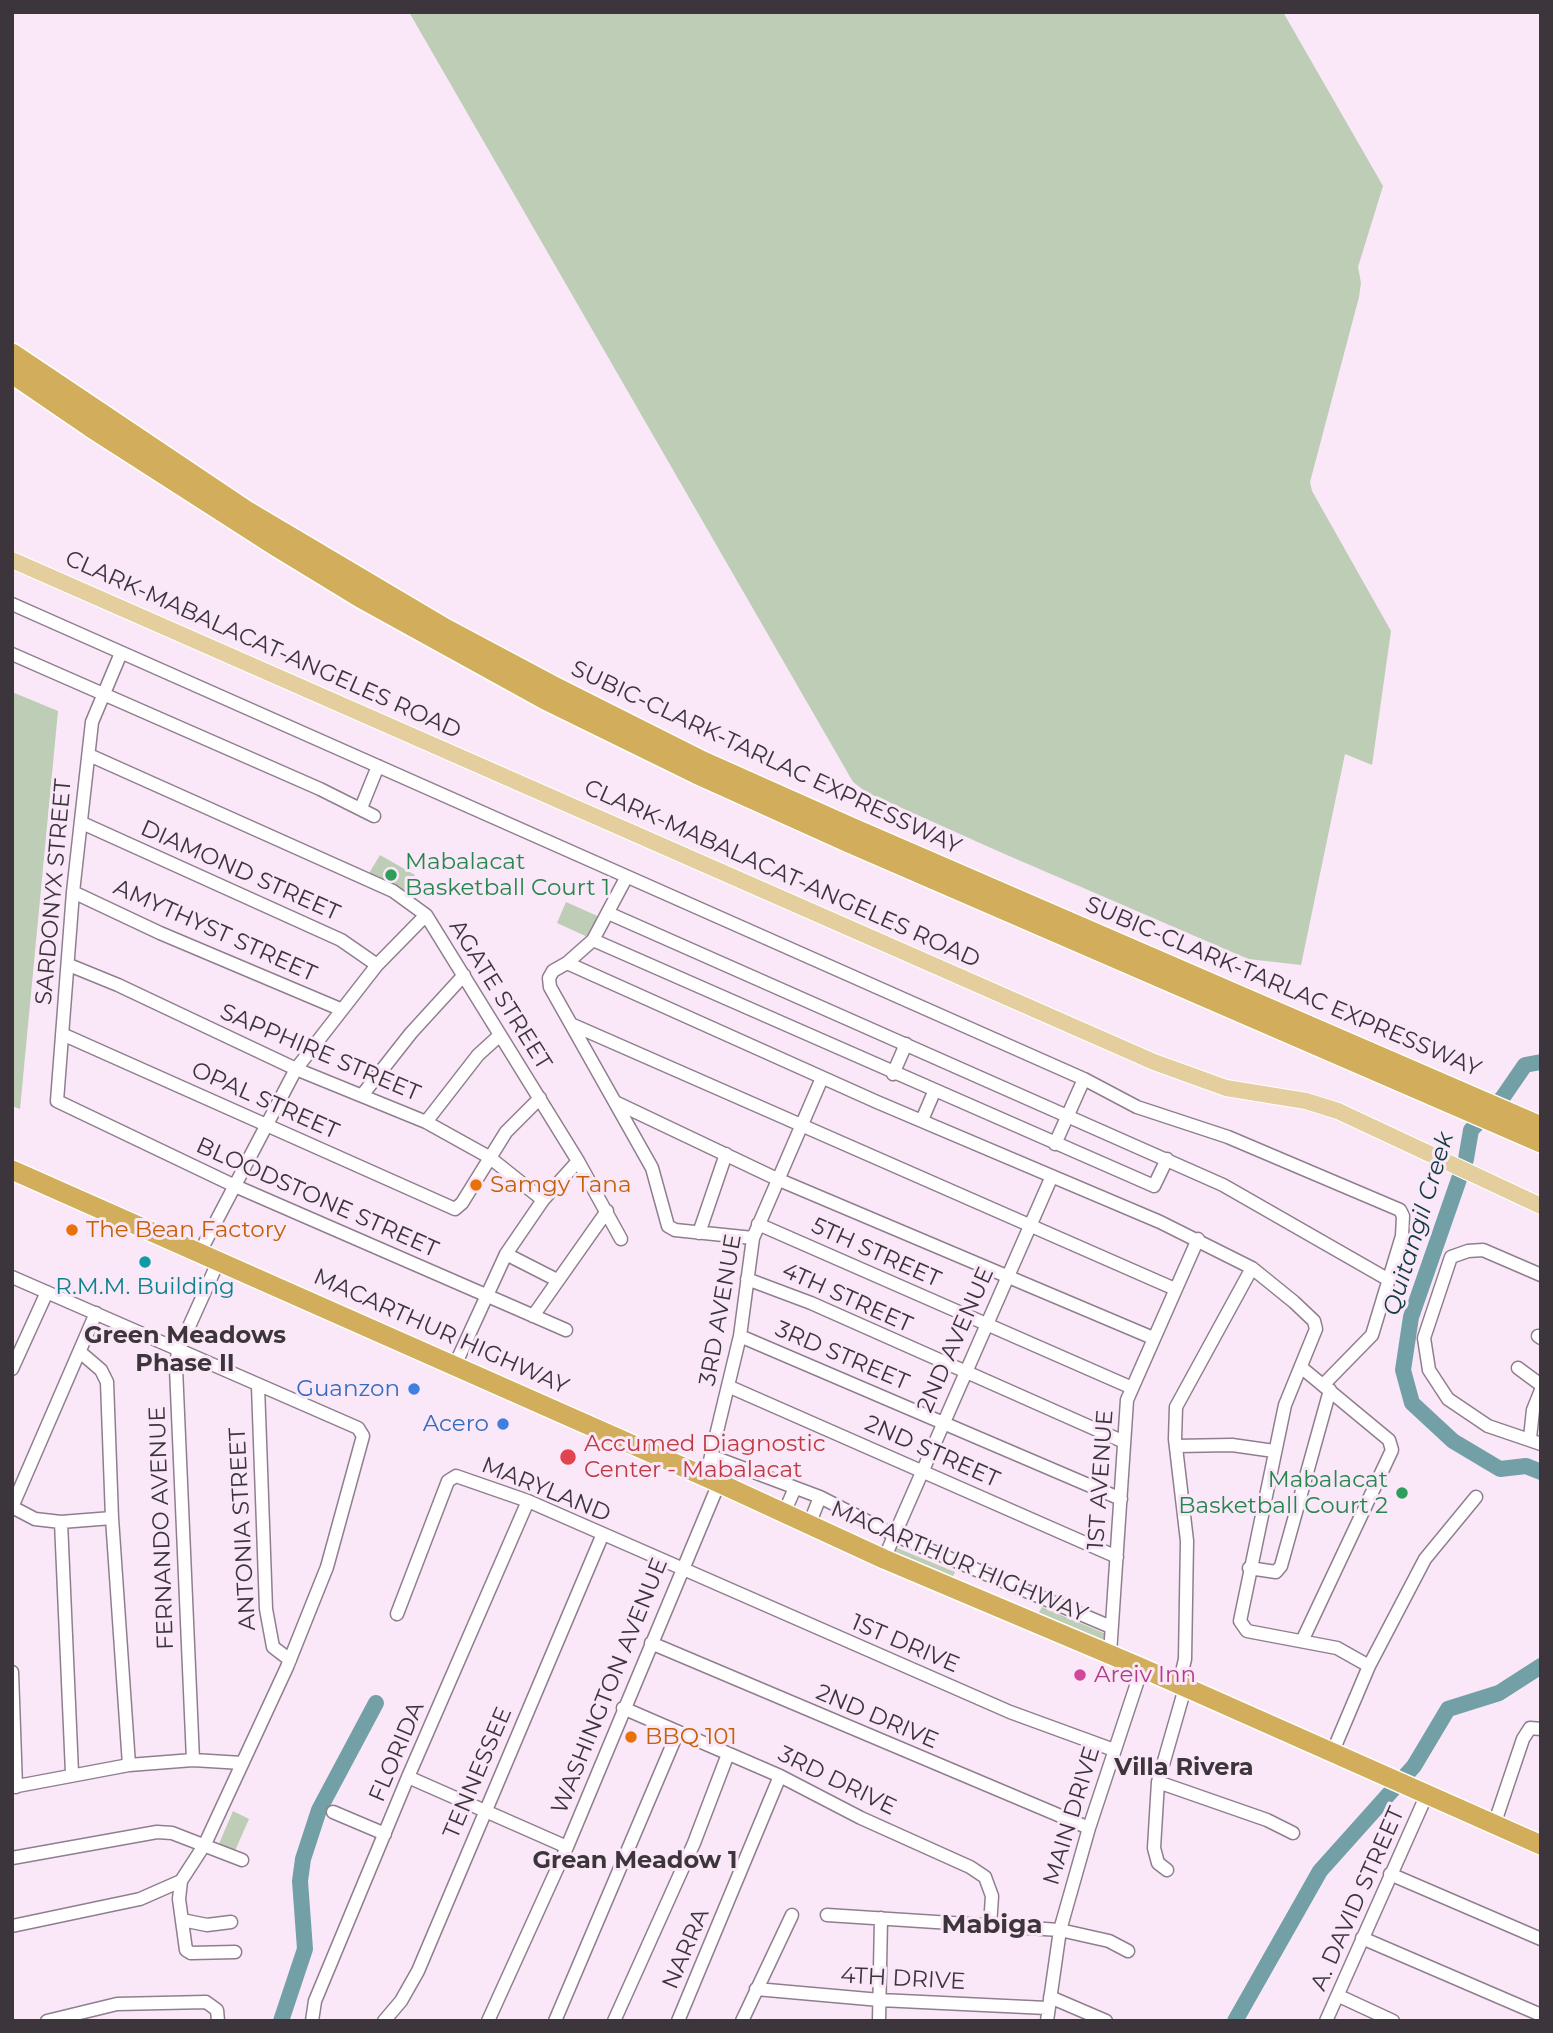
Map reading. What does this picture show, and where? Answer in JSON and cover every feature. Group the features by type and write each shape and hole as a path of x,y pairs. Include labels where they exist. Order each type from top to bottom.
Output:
{"highway":[{"name":"SUBIC-CLARK-TARLAC EXPRESSWAY","path":"12,353 21,369 246,510 445,628 573,696 703,761 1540,1137"},
{"name":"MACARTHUR HIGHWAY","path":"12,1170 713,1480 884,1559 1333,1751 1541,1845"}],"main road":[{"name":"CLARK-MABALACAT-ANGELES ROAD","path":"12,560 1192,1078 1226,1088 1306,1101 1338,1111 1541,1206"}],"street":[{"path":"12,604 1084,1079 1137,1107 1228,1137 1400,1210 1404,1216 1402,1236 1370,1339 1353,1351 1327,1387 1281,1566 1276,1572 1249,1568"},
{"name":"SARDONYX STREET","path":"56,1098 73,892 92,722 102,692 121,653"},
{"path":"12,654 374,816"},
{"name":"AGATE STREET","path":"89,755 393,891 426,915 578,1161 621,1239"},
{"path":"361,808 379,765"},
{"name":"DIAMOND STREET","path":"82,823 341,940 377,965"},
{"path":"626,878 593,940 553,971 549,978 550,987 652,1168 668,1226 675,1230 752,1238"},
{"name":"AMYTHYST STREET","path":"73,892 160,933 340,1009"},
{"path":"608,913 1223,1185 1389,1280"},
{"name":"FERNANDO AVENUE","path":"193,1760 176,1368 178,1351 225,1205 296,1069 340,1009 377,965 426,915"},
{"path":"593,940 934,1092 1154,1186 1167,1159"},
{"path":"566,963 822,1078 1198,1239 1252,1268 1314,1321 1316,1329 1302,1368 1284,1405 1240,1621 1247,1631 1303,1639 1337,1648 1369,1666"},
{"name":"SAPPHIRE STREET","path":"69,965 118,985 296,1069 363,1094 426,1122 489,1157 543,1200"},
{"path":"363,1094 411,1033 464,975"},
{"path":"573,1025 1175,1289"},
{"name":"OPAL STREET","path":"62,1034 451,1207 459,1207 489,1157"},
{"path":"426,1122 478,1055 500,1035"},
{"path":"893,1074 906,1044"},
{"name":"3RD AVENUE","path":"713,1480 711,1455 730,1387 740,1336 752,1238 822,1078"},
{"path":"1055,1144 1084,1079"},
{"path":"922,1120 934,1092"},
{"name":"BLOODSTONE STREET","path":"56,1098 62,1106 235,1186 566,1330"},
{"path":"489,1157 506,1132 540,1098"},
{"path":"617,1103 777,1179 1153,1338"},
{"path":"699,1233 726,1154"},
{"path":"456,1366 506,1254 543,1200 578,1161"},
{"name":"2ND AVENUE","path":"884,1559 892,1534 1052,1176"},
{"path":"533,1316 607,1211"},
{"name":"5TH STREET","path":"758,1224 1130,1387"},
{"name":"1ST AVENUE","path":"1110,1654 1121,1499 1122,1441 1130,1387 1198,1239"},
{"path":"1541,1275 1483,1250 1468,1251 1451,1257 1424,1338 1429,1370 1448,1399 1489,1426 1535,1441 1533,1410 1541,1390"},
{"path":"506,1254 557,1280"},
{"path":"1167,1870 1158,1863 1154,1848 1158,1782 1182,1686 1187,1541 1174,1423 1184,1389 1252,1268"},
{"path":"12,1277 358,1428 363,1439 327,1567 290,1660 205,1844 181,1881 179,1899 184,1945 191,1953 235,1952"},
{"name":"4TH STREET","path":"747,1279 811,1303 1122,1441"},
{"path":"12,1369 47,1292"},
{"path":"96,1314 12,1507 35,1519 61,1522 112,1518"},
{"name":"3RD STREET","path":"740,1336 1121,1499"},
{"path":"80,1352 101,1370 107,1382 112,1518 129,1765"},
{"path":"1302,1368 1389,1440 1392,1450 1303,1639"},
{"path":"1518,1368 1541,1385"},
{"name":"ANTONIA STREET","path":"258,1386 266,1609 273,1647 290,1660"},
{"name":"2ND STREET","path":"730,1387 1116,1557"},
{"path":"1177,1446 1232,1446 1274,1451"},
{"path":"711,1455 820,1497 892,1534 1002,1583 1111,1627"},
{"name":"MARYLAND","path":"397,1614 451,1478 463,1478 528,1501 602,1536 682,1567"},
{"name":"WASHINGTON AVENUE","path":"488,2021 567,1847 682,1567 713,1480"},
{"path":"784,1513 795,1488"},
{"path":"809,1524 820,1497"},
{"path":"1333,1751 1369,1666 1425,1559 1476,1497"},
{"name":"FLORIDA","path":"312,2021 315,2001 408,1777 528,1501"},
{"path":"61,1522 72,1773"},
{"name":"TENNESSEE","path":"384,2021 401,2001 418,1971 602,1536"},
{"path":"952,1588 961,1564"},
{"name":"1ST DRIVE","path":"682,1567 1010,1712 1114,1750"},
{"path":"993,1605 1002,1583"},
{"name":"2ND DRIVE","path":"651,1643 1088,1828"},
{"name":"MAIN DRIVE","path":"1048,2009 1060,1930 1088,1828 1142,1668"},
{"path":"12,1672 14,1787 72,1773 129,1765 193,1760 242,1763"},
{"name":"3RD DRIVE","path":"623,1708 677,1734 780,1776 861,1818 948,1854 985,1877 992,1896 990,1926"},
{"path":"1494,1825 1523,1739 1531,1728 1541,1729"},
{"path":"555,2021 677,1734"},
{"path":"614,2021 694,1843 728,1754"},
{"name":"NARRA","path":"678,2021 780,1776"},
{"path":"408,1777 567,1847"},
{"path":"1158,1782 1267,1820 1293,1833"},
{"name":"A. DAVID STREET","path":"1326,2021 1390,1874 1420,1791"},
{"path":"332,1812 385,1834"},
{"path":"12,1858 157,1832 172,1833 242,1860"},
{"path":"1390,1874 1541,1939"},
{"path":"12,1926 140,1899 181,1881"},
{"path":"743,2021 792,1915"},
{"path":"827,1915 1060,1930 1109,1941 1128,1951"},
{"path":"878,2021 881,1918"},
{"path":"182,1920 207,1925 231,1922"},
{"path":"1362,1938 1541,2015"},
{"name":"4TH DRIVE","path":"757,1989 880,2000 1048,2009"},
{"path":"1339,1996 1393,2021"},
{"path":"47,2021 117,2004 206,2002 217,2010 218,2021"},
{"path":"1048,2009 1106,2021"}],"green space":[{"path":"409,12 1283,12 1383,186 1358,267 1361,283 1359,297 1310,482 1312,491 1391,631 1372,765 1345,754 1301,965 1248,959 866,792 853,782"},
{"path":"12,692 58,711 20,1109 12,1106"},
{"name":"Mabalacat Basketball Court 1","path":"380,855 415,875 403,896 368,875"},
{"path":"566,902 602,918 592,939 557,923"},
{"path":"897,1548 955,1572 952,1578 894,1554"},
{"path":"1042,1607 1106,1634 1103,1641 1038,1614"},
{"path":"233,1811 249,1819 234,1853 218,1846"}],"waterway":[{"name":"Quitangil Creek","path":"1541,1062 1525,1065 1503,1097 1471,1130 1466,1159 1411,1317 1403,1370 1412,1403 1453,1441 1500,1469 1526,1466 1541,1472"},
{"name":"Quitangil Creek","path":"1235,2021 1320,1871 1414,1766 1448,1709 1499,1693 1541,1666"},
{"path":"281,2021 305,1949 300,1881 303,1859 319,1810 376,1703"}],"place":[{"name":"Mabalacat Basketball Court 1","path":"391,875"},
{"name":"Samgy Tana","path":"476,1185"},
{"name":"The Bean Factory","path":"72,1230"},
{"name":"R.M.M. Building","path":"145,1262"},
{"name":"Guanzon","path":"414,1389"},
{"name":"Acero","path":"503,1424"},
{"name":"Accumed Diagnostic Center - Mabalacat","path":"568,1457"},
{"name":"Mabalacat Basketball Court 2","path":"1402,1493"},
{"name":"Areiv Inn","path":"1080,1675"},
{"name":"BBQ 101","path":"631,1737"}],"district":[{"name":"Green Meadows Phase II","path":"185,1350"},
{"name":"Villa Rivera","path":"1184,1768"},
{"name":"Grean Meadow 1","path":"635,1861"},
{"name":"Mabiga","path":"992,1925"}]}
